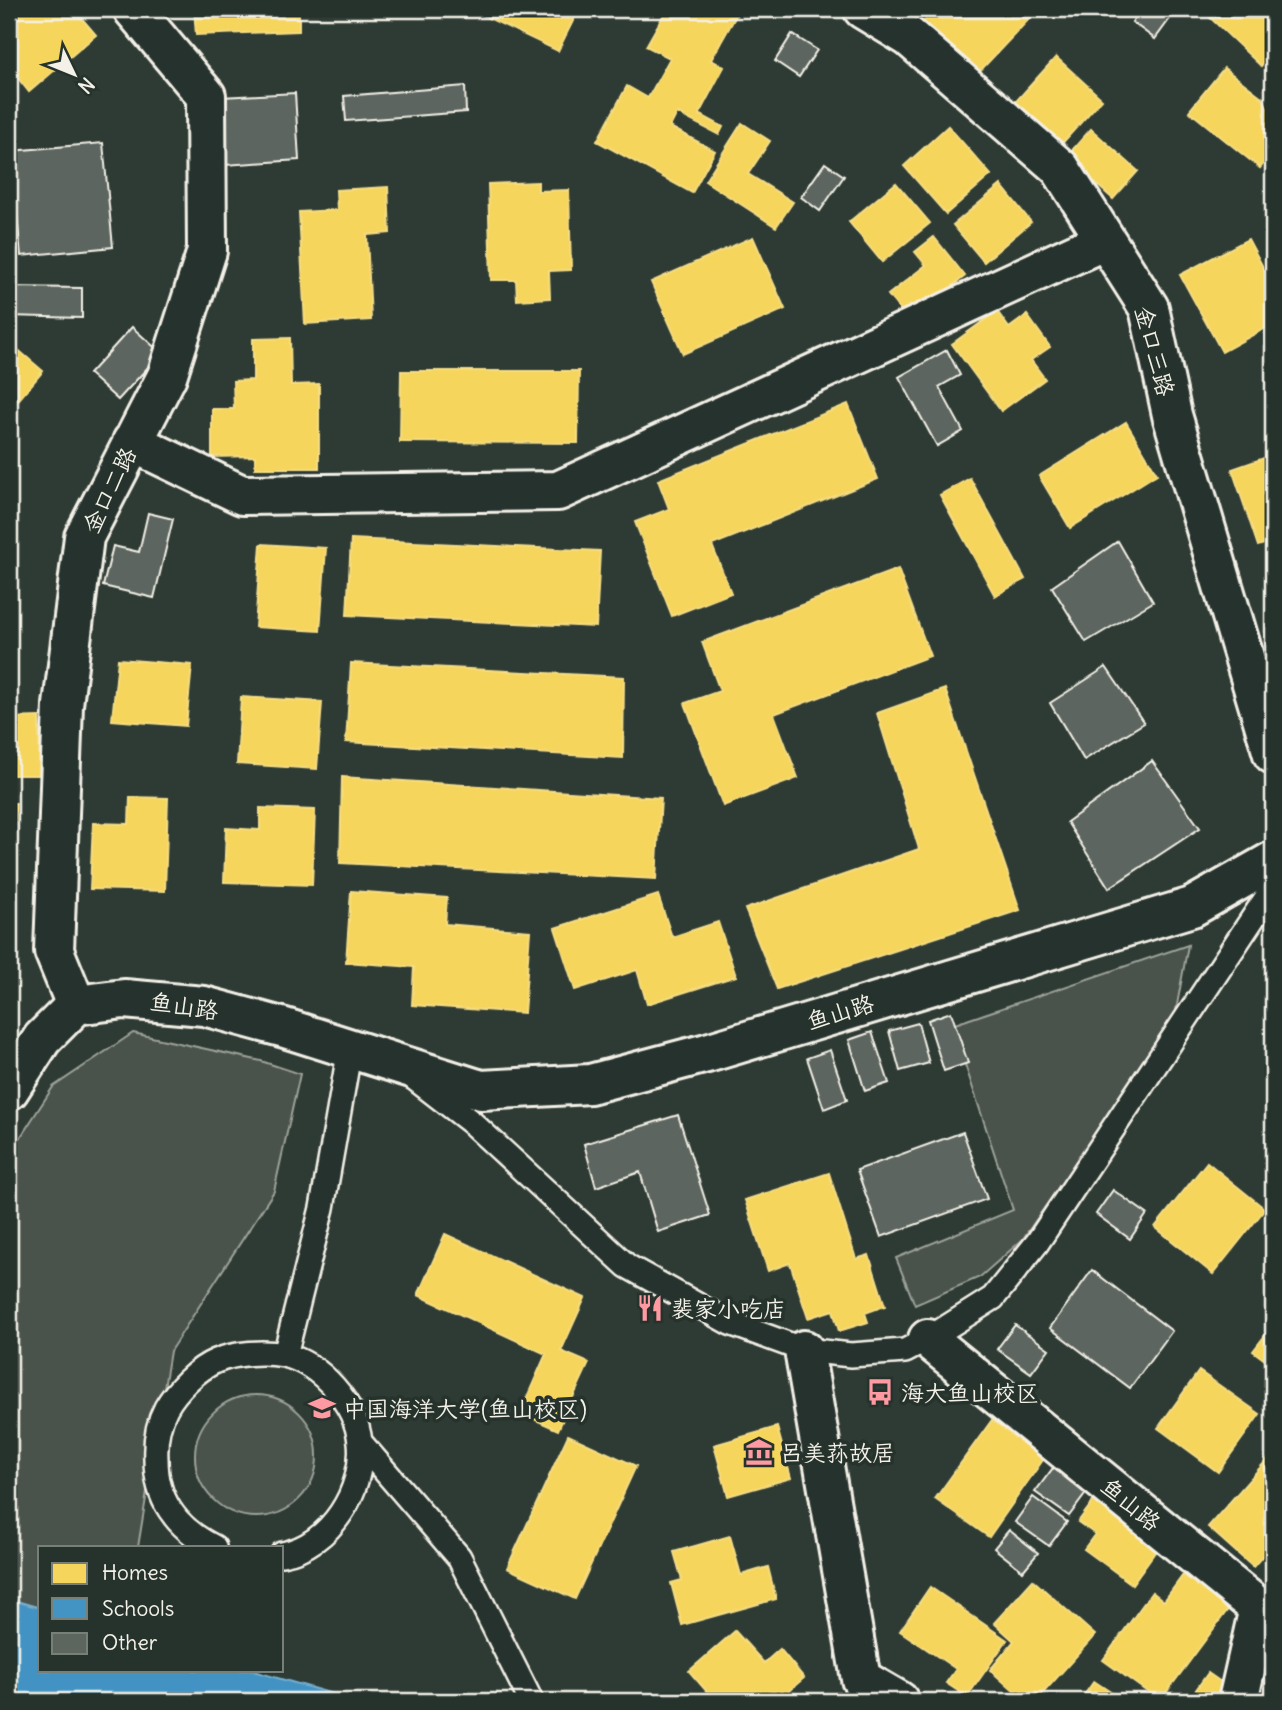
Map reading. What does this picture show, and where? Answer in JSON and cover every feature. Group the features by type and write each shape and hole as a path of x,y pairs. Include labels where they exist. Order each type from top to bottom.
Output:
{"street":[{"name":"金口二路","path":"76,1005 54,951 63,705 84,537 167,376 207,251 206,96 133,9"},
{"name":"金口三路","path":"863,9 909,37 1060,168 1149,308 1172,415 1273,754"},
{"path":"132,442 242,495 558,491 1105,240"},
{"name":"鱼山路","path":"76,1005 124,999 204,1006 285,1028 481,1090 590,1084 720,1049 1192,907 1273,862"},
{"path":"9,1090 43,1039 76,1005"},
{"name":"鱼山路","path":"928,1339 1259,1608 1238,1701"},
{"path":"804,1350 862,1679 899,1701"}],"lane":[{"name":"鱼山路","path":"395,1063 471,1122 627,1266 730,1323 804,1350 851,1355 905,1351 993,1298 1037,1243 1273,888"},
{"path":"285,1355 322,1208 349,1048"},
{"path":"212,1546 192,1535 169,1509 156,1476 155,1441 166,1408 187,1380 216,1361 250,1352 285,1355 312,1367 335,1387 351,1413 360,1442 358,1477 345,1509 322,1536 284,1554"},
{"path":"360,1442 459,1557 531,1701"}],"shaded area":[{"path":"1188,945 1174,1021 1022,1240 980,1277 915,1305 896,1258 1013,1210 952,1025"},
{"path":"133,1033 261,1061 300,1074 274,1191 170,1351 138,1546 38,1546 38,1607 9,1599 9,1155 53,1087"},
{"path":"256,1395 279,1399 299,1413 313,1433 317,1456 313,1479 299,1499 279,1513 256,1517 233,1513 213,1499 199,1479 195,1456 199,1433 213,1413 233,1399"}],"building: Homes":[{"path":"25,9 74,9 96,35 29,92 9,67 9,22"},
{"path":"194,9 299,9 299,31 196,35"},
{"path":"478,9 579,9 558,51 476,12"},
{"path":"667,9 728,9 737,14 711,60 724,67 699,114 723,127 719,135 677,113 670,127 715,151 692,193 597,141 627,86 648,98 670,58 646,46"},
{"path":"936,9 1025,9 1032,16 977,74 922,23"},
{"path":"1273,9 1273,53 1261,66 1202,10"},
{"path":"1056,57 1102,99 1057,149 1010,108"},
{"path":"1224,68 1263,98 1273,120 1273,153 1260,168 1189,111"},
{"path":"742,123 770,141 748,174 793,202 776,227 705,181"},
{"path":"948,126 991,175 946,214 904,166"},
{"path":"1091,129 1138,171 1113,199 1066,157"},
{"path":"538,182 538,191 569,190 571,270 549,271 550,298 517,300 516,280 491,280 488,184"},
{"path":"896,183 930,223 882,262 849,222"},
{"path":"1001,185 1031,222 984,262 953,225"},
{"path":"388,187 390,233 367,235 371,320 305,324 299,212 337,210 336,190"},
{"path":"753,237 785,309 683,354 651,282"},
{"path":"934,237 965,276 909,321 888,295 926,265 915,252"},
{"path":"1248,239 1264,269 1273,263 1273,324 1222,352 1180,275"},
{"path":"997,311 1009,328 1027,315 1050,347 1031,360 1045,379 1001,411 952,344"},
{"path":"290,338 291,385 319,384 319,468 255,468 255,456 212,457 212,409 234,409 233,381 253,380 253,339"},
{"path":"9,342 43,371 14,405 9,401"},
{"path":"401,371 579,371 578,443 400,442"},
{"path":"848,404 878,479 712,545 731,593 672,616 635,522 669,509 658,480"},
{"path":"1126,422 1157,474 1070,528 1039,476"},
{"path":"1273,455 1273,541 1258,546 1232,469"},
{"path":"970,478 1025,579 995,596 940,495"},
{"path":"351,539 600,551 596,627 347,615"},
{"path":"261,544 326,548 320,631 255,627"},
{"path":"898,569 930,656 774,714 798,778 723,806 685,703 720,691 702,642"},
{"path":"118,659 192,665 186,726 112,720"},
{"path":"351,663 624,677 623,758 346,742"},
{"path":"945,689 1020,910 777,989 745,909 919,849 877,713"},
{"path":"241,697 322,702 317,769 237,764"},
{"path":"39,717 39,775 9,775 9,718"},
{"path":"342,777 661,798 656,879 340,863"},
{"path":"130,797 168,798 165,891 90,889 93,823 129,824"},
{"path":"9,803 16,803 14,925 9,925"},
{"path":"260,808 315,810 312,885 224,882 226,828 260,830"},
{"path":"351,891 447,898 445,924 530,931 524,1013 412,1005 414,967 346,962"},
{"path":"658,895 672,937 718,922 736,976 647,1004 637,970 575,990 555,928"},
{"path":"1207,1162 1265,1209 1213,1274 1155,1227"},
{"path":"829,1173 856,1259 869,1255 885,1306 865,1313 868,1322 839,1331 833,1310 808,1318 790,1263 768,1271 745,1200"},
{"path":"445,1234 585,1298 561,1351 589,1363 558,1430 520,1413 546,1354 418,1295"},
{"path":"1273,1325 1273,1366 1253,1351"},
{"path":"1199,1371 1260,1414 1218,1472 1158,1428"},
{"path":"992,1420 1045,1457 989,1537 935,1499"},
{"path":"777,1427 791,1478 728,1496 714,1445"},
{"path":"568,1435 636,1466 575,1599 507,1568"},
{"path":"1273,1453 1273,1544 1253,1567 1208,1527"},
{"path":"1095,1499 1160,1545 1132,1584 1084,1549 1095,1534 1078,1522"},
{"path":"730,1536 741,1575 768,1567 776,1599 682,1625 671,1583 682,1580 674,1552"},
{"path":"1183,1575 1229,1608 1160,1701 1103,1660 1152,1592 1164,1601"},
{"path":"1033,1580 1095,1635 1036,1701 1025,1701 990,1670 1014,1641 994,1623"},
{"path":"930,1587 1007,1640 967,1697 946,1683 956,1669 900,1631"},
{"path":"735,1631 764,1663 780,1649 804,1678 777,1701 715,1701 689,1671"},
{"path":"1208,1673 1238,1694 1233,1701 1188,1701"},
{"path":"1094,1681 1124,1701 1080,1701"}],"building: Schools":[{"path":"9,1599 38,1607 38,1672 257,1672 357,1701 9,1701"}],"building: Other":[{"path":"1141,9 1177,9 1155,39 1132,22"},
{"path":"792,34 817,50 799,77 775,61"},
{"path":"465,86 466,112 346,121 344,96"},
{"path":"295,93 299,160 225,165 221,97"},
{"path":"103,143 113,247 21,256 11,151"},
{"path":"825,163 844,176 820,211 801,197"},
{"path":"10,287 82,288 82,318 9,316"},
{"path":"132,327 161,353 118,400 89,374"},
{"path":"947,350 960,375 939,387 963,431 937,446 899,377"},
{"path":"148,513 173,519 154,598 103,586 113,546 139,552"},
{"path":"1118,541 1153,602 1086,642 1052,587"},
{"path":"1106,667 1144,723 1084,760 1050,703"},
{"path":"1152,761 1200,828 1109,888 1067,822"},
{"path":"951,1012 968,1063 944,1071 928,1020"},
{"path":"918,1023 929,1063 900,1071 889,1031"},
{"path":"872,1032 889,1083 865,1091 849,1040"},
{"path":"830,1050 847,1100 824,1109 807,1058"},
{"path":"678,1115 710,1215 658,1232 640,1172 596,1187 584,1144"},
{"path":"963,1132 987,1199 881,1237 857,1170"},
{"path":"1113,1190 1147,1214 1130,1239 1096,1214"},
{"path":"1092,1270 1172,1331 1130,1388 1050,1328"},
{"path":"1015,1325 1049,1349 1031,1373 997,1349"},
{"path":"1053,1468 1087,1492 1069,1516 1035,1492"},
{"path":"1033,1497 1067,1522 1049,1546 1015,1522"},
{"path":"1009,1530 1038,1553 1023,1571 994,1548"}],"place":[{"name":"裴家小吃店","path":"650,1308"},
{"name":"海大鱼山校区","path":"880,1392"},
{"name":"中国海洋大学(鱼山校区)","path":"322,1408"},
{"name":"吕美荪故居","path":"759,1452"}]}
